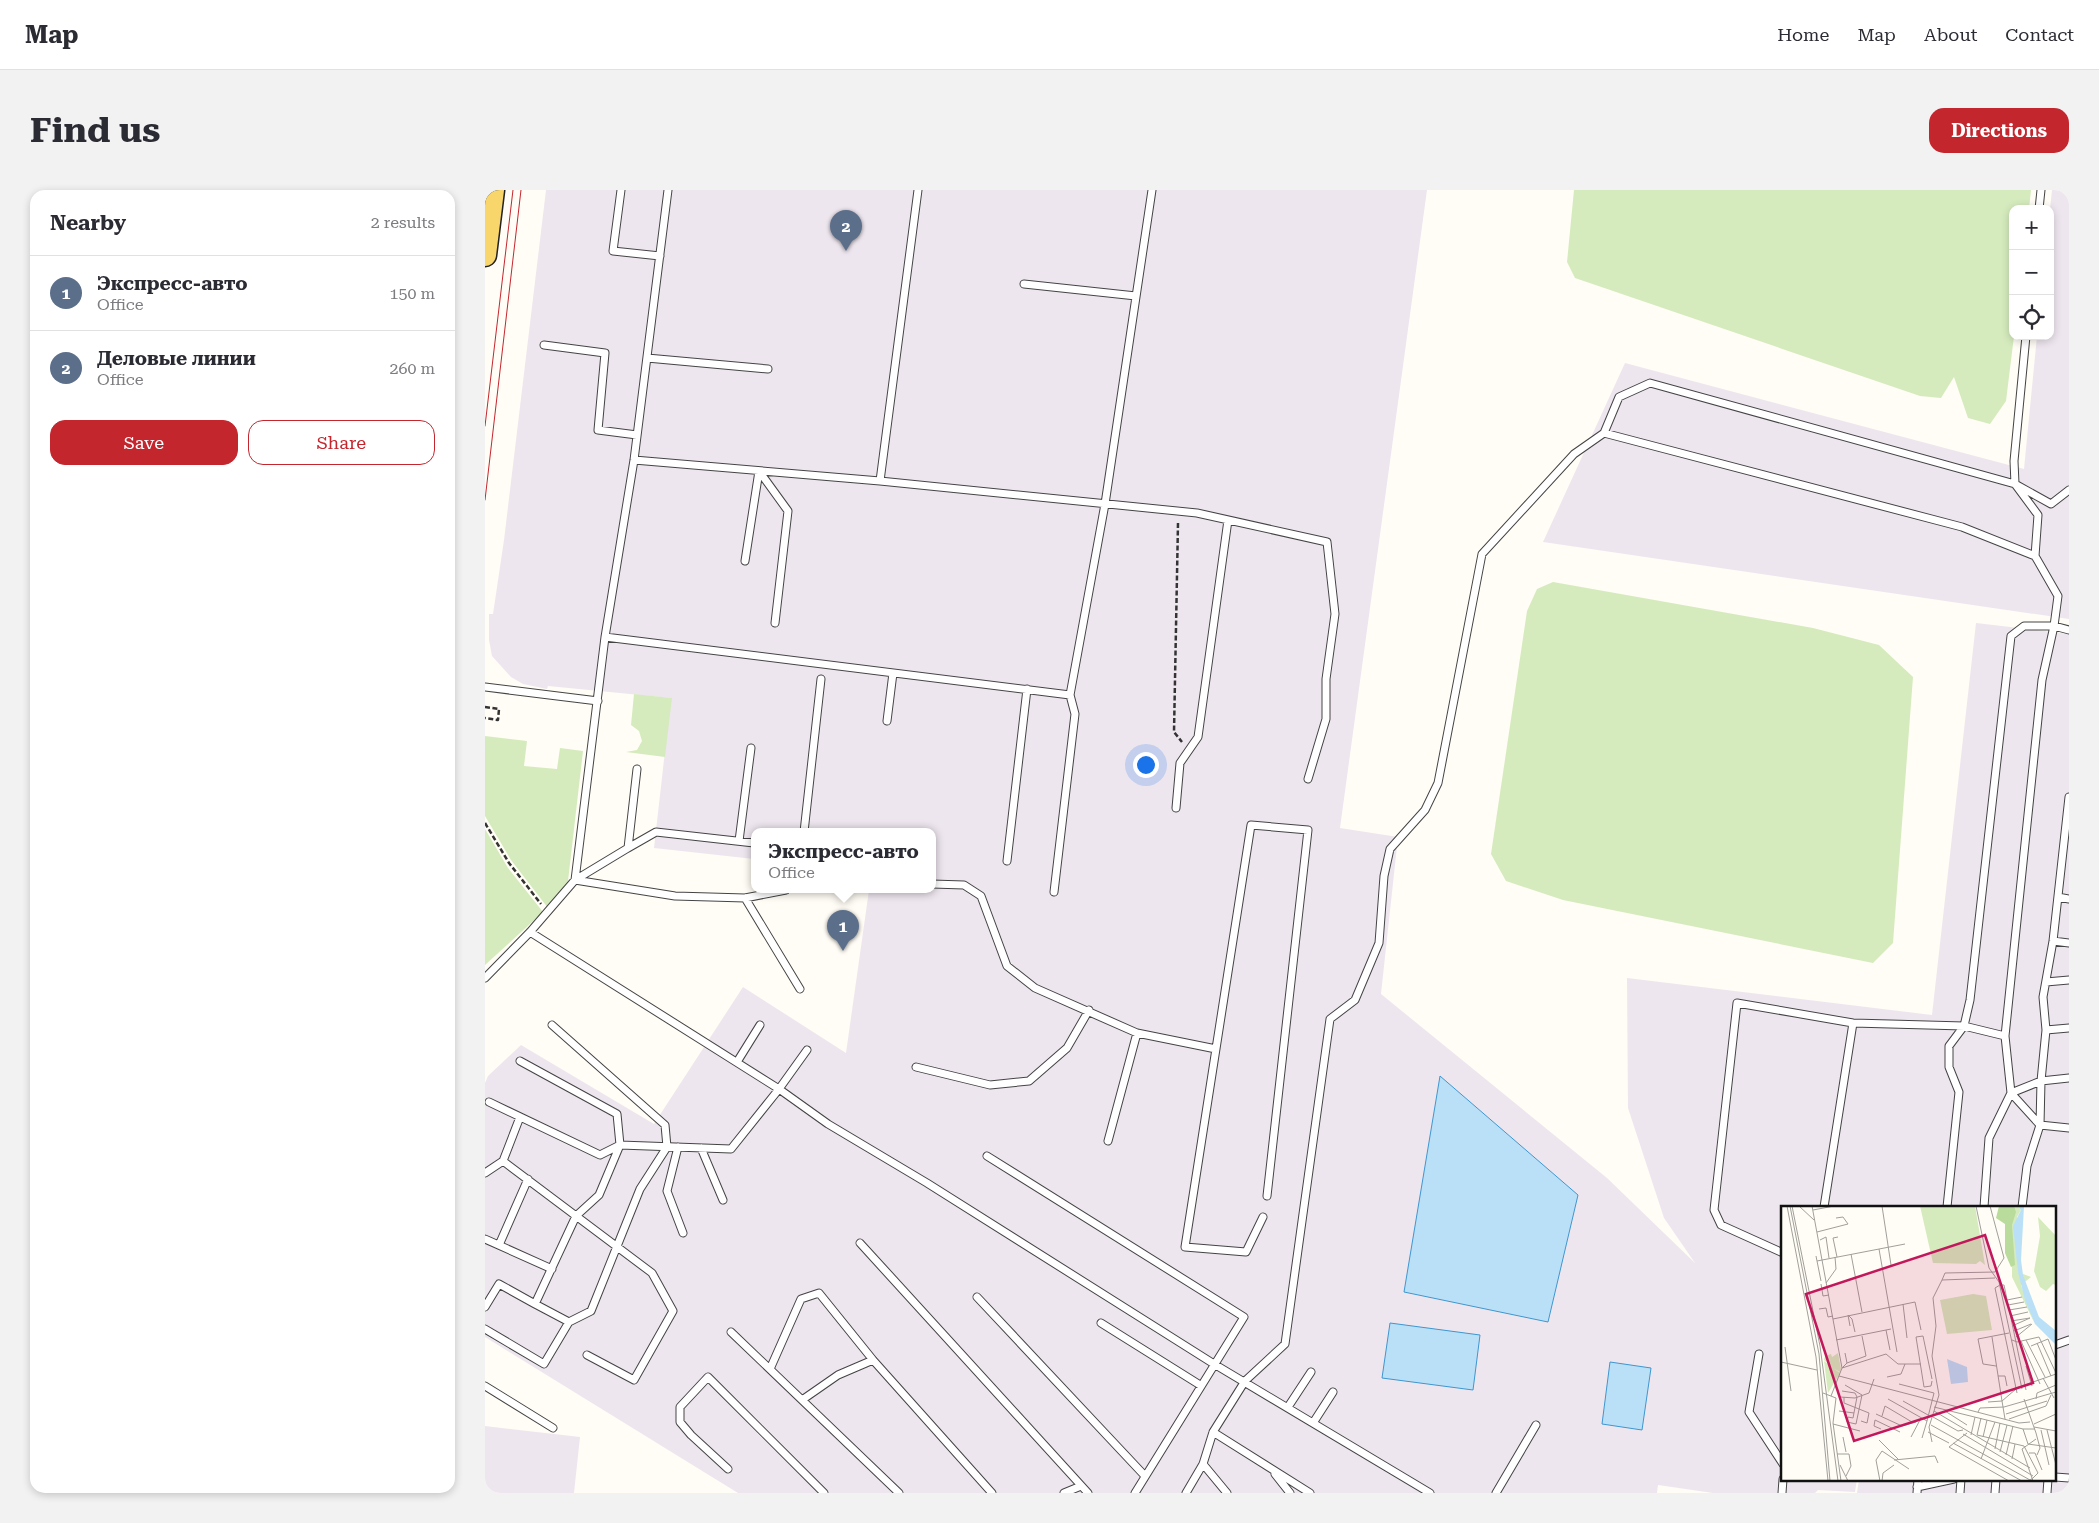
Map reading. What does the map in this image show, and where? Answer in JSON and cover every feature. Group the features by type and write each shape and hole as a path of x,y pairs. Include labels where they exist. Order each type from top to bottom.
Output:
{"main road":[{"path":"485,255 493,190"}],"lane":[{"path":"621,190 613,251 660,256"},
{"path":"575,880 605,637 634,460 668,190"},
{"path":"880,481 919,190"},
{"path":"1054,892 1075,714 1071,695 1105,504 1152,190"},
{"path":"2039,205 2041,190"},
{"path":"1024,284 1136,296"},
{"path":"1984,1206 1989,1138 2011,1093 2005,1036 2042,680 2054,626 2058,596 2035,556 2038,515 2015,484 2013,461 2026,340"},
{"path":"544,345 605,353 598,430 637,436"},
{"path":"647,358 768,369"},
{"path":"1187,1493 1203,1464 1213,1432 1245,1381 1285,1344 1330,1019 1355,1000 1379,943 1384,876 1390,849 1425,810 1438,783 1482,554 1574,454 1604,433 1619,397 1651,383 2015,484 2051,504 2069,490"},
{"path":"1604,433 1962,528 2035,556"},
{"path":"634,460 880,481 1197,513 1327,542 1335,614 1326,679 1326,719 1308,779"},
{"path":"745,561 759,471"},
{"path":"759,471 788,511 775,623"},
{"path":"1175,808 1180,763 1198,737 1228,520"},
{"path":"1947,1206 1959,1092 1949,1067 1949,1046 1964,1026 1971,1000 2011,636 2024,626 2054,626 2069,630"},
{"path":"605,637 1071,695"},
{"path":"887,721 893,673"},
{"path":"804,828 821,679"},
{"path":"485,687 598,701"},
{"path":"1007,862 1027,689"},
{"path":"739,841 751,748"},
{"path":"628,848 637,770"},
{"path":"2022,1206 2027,1166 2040,1125 2041,1081 2046,1030 2043,997 2066,853 2069,797"},
{"path":"1263,1217 1246,1252 1185,1248 1251,825 1308,830 1267,1196"},
{"path":"485,978 530,932 575,880 656,832 751,843"},
{"path":"575,880 675,896 745,898 771,893"},
{"path":"936,884 964,885 981,896 1007,966 1035,988 1089,1010 1137,1033 1216,1049"},
{"path":"2059,897 2069,899"},
{"path":"745,898 800,989"},
{"path":"530,932 779,1089 828,1124 927,1183 1214,1364 1430,1493"},
{"path":"2053,941 2069,943"},
{"path":"2046,982 2069,980"},
{"path":"1781,1252 1721,1225 1714,1210 1737,1003 1853,1023 1964,1026 2005,1036"},
{"path":"916,1067 990,1085 1029,1081 1067,1048 1089,1010"},
{"path":"1825,1206 1853,1023"},
{"path":"737,1062 761,1025"},
{"path":"485,1329 544,1364 569,1322 591,1311 640,1189 667,1147 665,1125 552,1026"},
{"path":"2046,1030 2069,1028"},
{"path":"1109,1142 1137,1033"},
{"path":"489,1102 600,1155 620,1145 731,1148 779,1089 807,1050"},
{"path":"520,1061 617,1114 620,1145 599,1195 576,1216 535,1304"},
{"path":"2011,1093 2041,1081 2069,1078"},
{"path":"2011,1093 2040,1125 2069,1128"},
{"path":"485,1173 503,1161 520,1117"},
{"path":"678,1147 667,1191 683,1233"},
{"path":"701,1148 723,1200"},
{"path":"987,1156 1244,1317 1200,1385 1135,1493"},
{"path":"503,1161 652,1273 673,1311 634,1380 587,1355"},
{"path":"499,1245 528,1180"},
{"path":"485,1239 552,1269"},
{"path":"860,1244 1088,1493"},
{"path":"485,1307 488,1297 499,1284 569,1322"},
{"path":"770,1369 801,1299 819,1293 873,1360 992,1493"},
{"path":"977,1297 1145,1476"},
{"path":"1101,1324 1200,1385"},
{"path":"731,1332 899,1493"},
{"path":"2057,1346 2069,1340"},
{"path":"1759,1354 1749,1412 1781,1461"},
{"path":"802,1400 838,1375 873,1360"},
{"path":"1288,1407 1311,1372"},
{"path":"728,1469 691,1436 680,1422 680,1407 708,1378 824,1493"},
{"path":"485,1386 553,1428"},
{"path":"1313,1423 1333,1392"},
{"path":"1495,1493 1536,1425"},
{"path":"1213,1432 1310,1493"},
{"path":"1203,1464 1227,1493"},
{"path":"1270,1469 1290,1493"},
{"path":"1781,1493 1783,1480"},
{"path":"1917,1486 1949,1480"},
{"path":"1960,1493 1961,1480"},
{"path":"1995,1493 1996,1480"},
{"path":"2047,1493 2048,1480"},
{"path":"1064,1493 1081,1486"}],"path":[{"path":"1178,511 1174,732 1189,751"},
{"path":"485,707 499,709 498,720 485,718"},
{"path":"485,823 509,864 547,912"}],"shaded area":[{"path":"546,190 1427,190 1340,828 1398,837 1381,994 1607,1178 1695,1263 1664,1218 1628,1108 1627,978 1932,1015 1976,623 2069,634 2069,1493 1857,1493 1859,1480 2057,1480 2057,1206 1781,1206 1781,1480 1857,1480 1855,1492 1818,1490 1815,1493 1713,1493 1658,1485 1657,1493 738,1493 485,1337 485,1083 488,1076 521,1045 654,1124 743,987 846,1053 869,893 936,893 936,828 751,828 751,859 654,848 671,698 548,686 547,689 523,684 511,677 492,656 489,640 489,614 493,614 504,540"},
{"path":"2052,190 2069,190 2069,619 1543,542 1625,363 2024,469 2037,340 2054,340 2054,205 2050,205"},
{"path":"485,1426 580,1437 574,1493 485,1493"}],"green space":[{"path":"1574,190 2031,190 2029,205 2009,205 2009,340 2014,340 2006,401 1990,424 1968,418 1954,377 1941,398 1920,396 1575,278 1567,262"},
{"path":"1553,582 1813,628 1879,645 1913,677 1893,943 1873,963 1563,900 1506,881 1491,854 1527,611 1537,589"},
{"path":"634,694 672,698 665,757 626,752 637,750 642,741 639,731 631,725"},
{"path":"485,736 527,741 524,766 557,769 560,748 583,751 568,881 548,908 511,860 485,816"},
{"path":"485,829 508,868 543,912 485,965"}],"water":[{"path":"1440,1076 1578,1195 1548,1322 1404,1292"},
{"path":"1390,1323 1480,1335 1473,1390 1382,1378"},
{"path":"1610,1362 1651,1368 1642,1430 1602,1424"}],"tram line":[{"path":"485,426 513,190"},
{"path":"485,500 521,190"}],"place":[{"name":"Деловые линии","path":"846,251"},
{"name":"Экспресс-авто","path":"843,951"}]}
